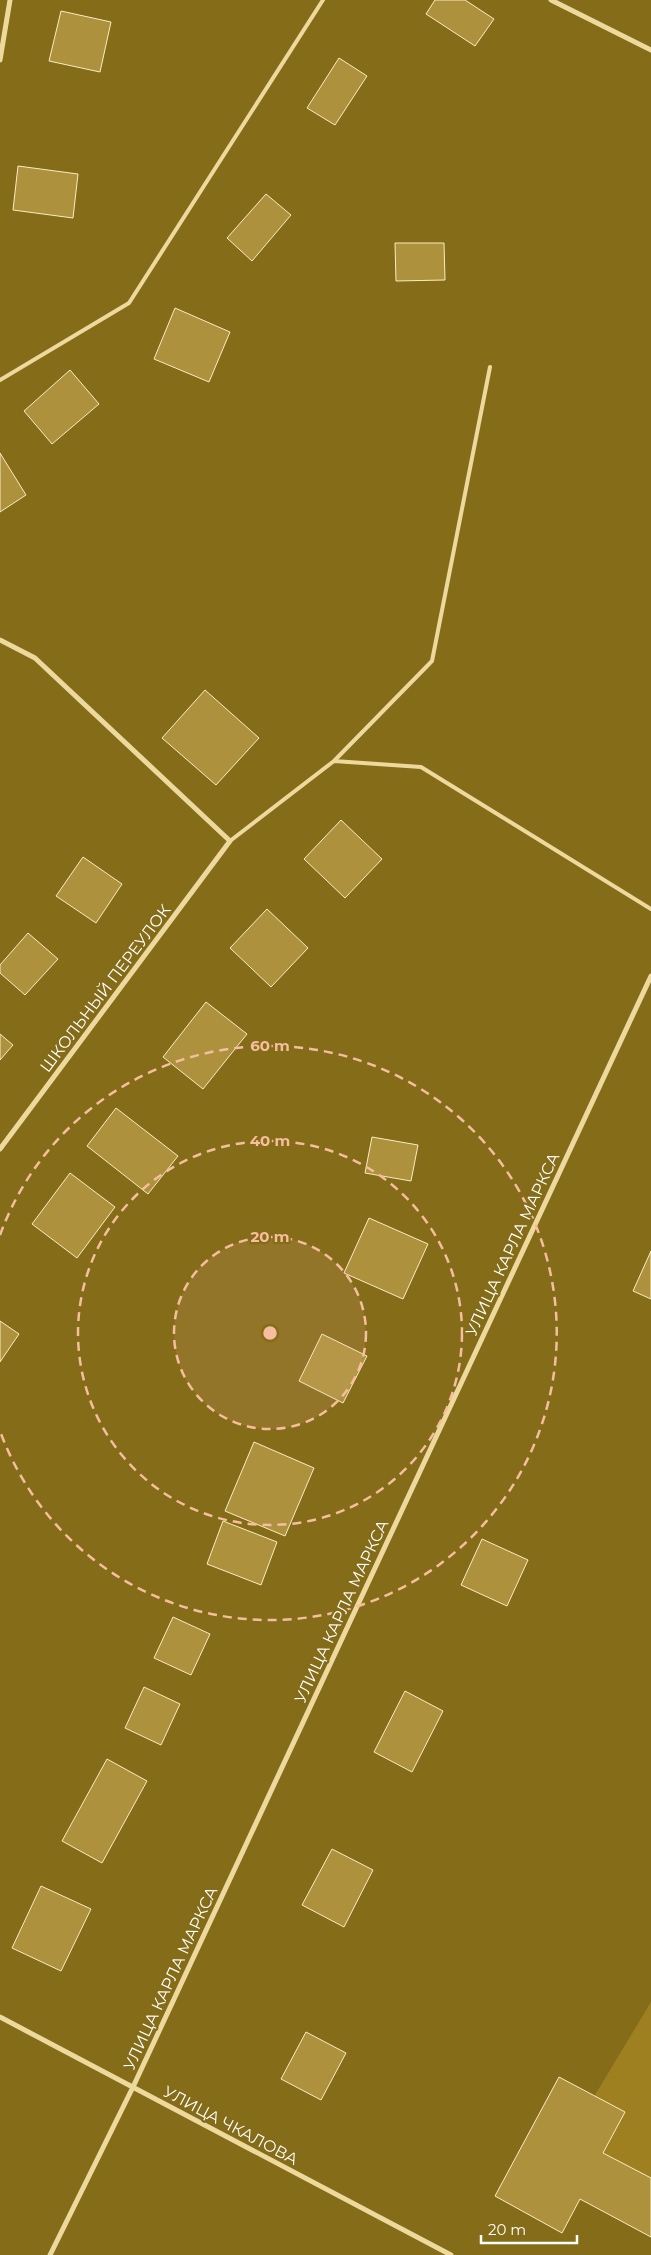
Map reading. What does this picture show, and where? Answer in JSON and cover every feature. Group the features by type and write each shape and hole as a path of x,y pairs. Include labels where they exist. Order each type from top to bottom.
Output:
{"street":[{"path":"0,60 10,0"},
{"path":"551,0 651,50"},
{"path":"0,640 35,658 230,841"},
{"name":"ШКОЛЬНЫЙ ПЕРЕУЛОК","path":"0,1150 230,841"},
{"name":"УЛИЦА КАРЛА МАРКСА","path":"50,2255 133,2088 651,976"},
{"name":"УЛИЦА ЧКАЛОВА","path":"0,2017 451,2255"}],"lane":[{"path":"0,380 129,302 323,0"},
{"path":"230,841 334,761 432,661 490,367"},
{"path":"334,761 421,767 651,909"}],"shaded area":[{"path":"651,2002 651,2211 551,2168"}],"building":[{"path":"435,0 465,0 494,19 475,46 426,14"},
{"path":"61,11 111,22 100,72 49,61"},
{"path":"339,58 367,76 335,125 307,108"},
{"path":"18,166 78,174 73,218 13,210"},
{"path":"266,194 291,215 252,261 227,238"},
{"path":"395,243 444,243 445,280 396,281"},
{"path":"175,308 230,332 209,382 154,359"},
{"path":"70,370 99,404 52,444 24,411"},
{"path":"0,453 26,495 0,512"},
{"path":"205,690 259,738 216,785 162,738"},
{"path":"341,820 382,859 345,898 304,859"},
{"path":"83,857 122,884 96,923 56,896"},
{"path":"267,909 308,948 271,987 230,948"},
{"path":"28,933 58,959 25,995 0,973 0,965"},
{"path":"206,1002 247,1034 203,1089 163,1057"},
{"path":"0,1034 13,1045 0,1060"},
{"path":"116,1108 178,1156 148,1194 87,1146"},
{"path":"372,1137 418,1145 411,1181 365,1173"},
{"path":"70,1173 115,1207 77,1258 32,1224"},
{"path":"369,1218 428,1244 403,1299 344,1273"},
{"path":"651,1251 651,1299 633,1291"},
{"path":"0,1321 19,1334 0,1362"},
{"path":"322,1334 367,1356 343,1403 299,1381"},
{"path":"254,1442 314,1468 285,1536 225,1511"},
{"path":"223,1521 277,1542 261,1585 207,1564"},
{"path":"482,1539 528,1560 507,1606 461,1585"},
{"path":"173,1617 210,1634 191,1675 154,1658"},
{"path":"144,1687 180,1704 161,1745 125,1728"},
{"path":"405,1691 443,1711 412,1772 374,1752"},
{"path":"107,1759 147,1781 102,1863 62,1841"},
{"path":"332,1849 373,1870 344,1927 302,1905"},
{"path":"41,1886 91,1909 61,1971 12,1948"},
{"path":"306,2032 346,2053 321,2100 281,2079"},
{"path":"559,2077 625,2112 603,2153 651,2178 651,2237 580,2199 562,2233 495,2196"}]}
